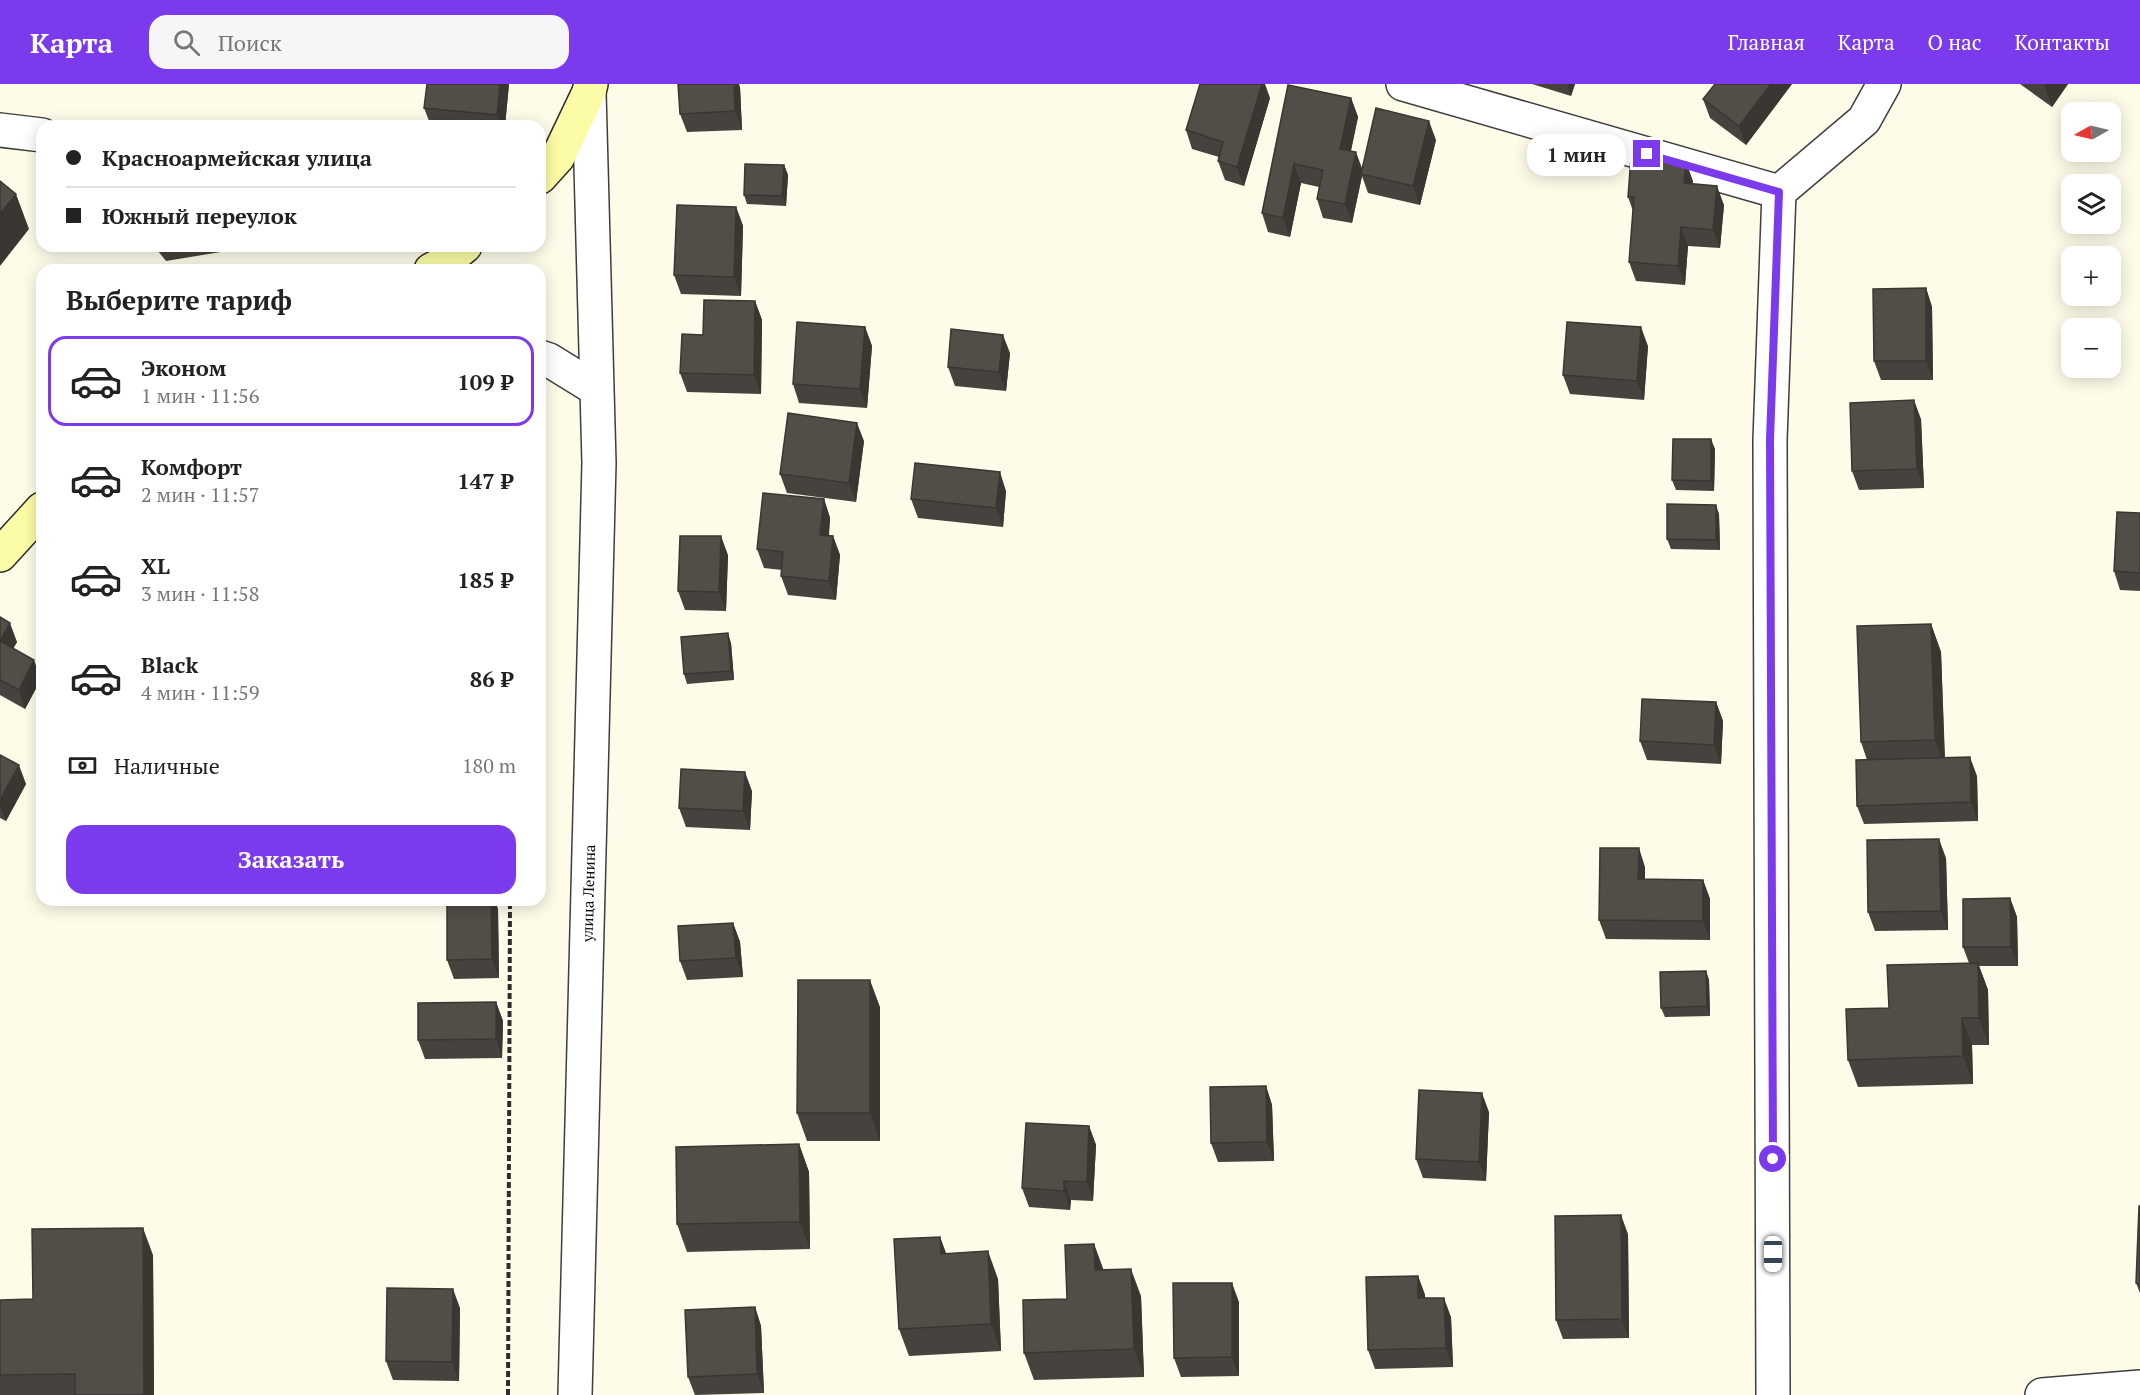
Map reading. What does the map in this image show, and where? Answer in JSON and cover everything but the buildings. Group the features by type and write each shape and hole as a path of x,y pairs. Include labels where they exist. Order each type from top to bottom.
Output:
{"main road":[{"path":"546,170 558,157 590,88"},
{"path":"442,264 458,252"},
{"path":"0,555 36,516"}],"street":[{"path":"1403,84 1779,192"},
{"path":"1773,1395 1770,440 1779,192 1864,120 1884,84"},
{"name":"улица Ленина","path":"575,1395 599,463 590,88"},
{"path":"0,130 36,134"},
{"path":"546,359 596,389"},
{"path":"2042,1395 2140,1387"}],"path":[{"path":"508,1395 510,906"}],"route":[{"path":"1647,154 1779,192 1770,440 1773,1159"}]}
